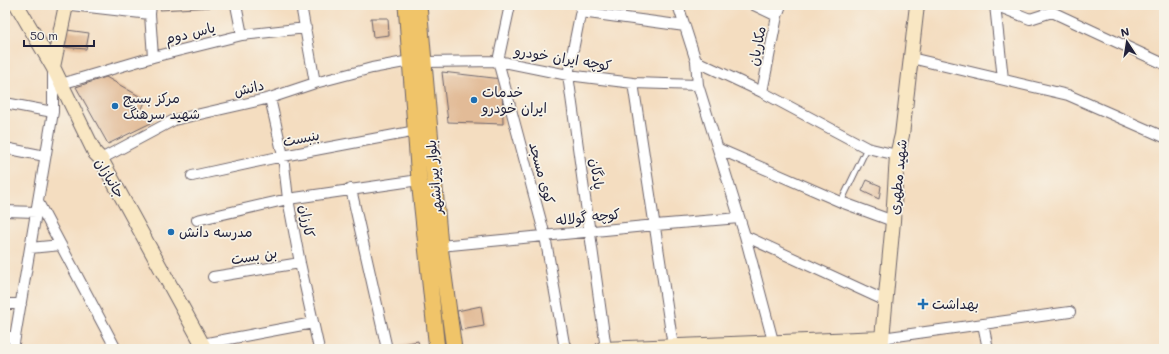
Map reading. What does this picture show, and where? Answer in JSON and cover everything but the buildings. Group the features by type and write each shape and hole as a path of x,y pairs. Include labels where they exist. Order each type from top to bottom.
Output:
{"main road":[{"name":"بلوار پیرانشهر","path":"406,5 417,62 454,349"},
{"name":"بلوار پیرانشهر","path":"419,5 416,131 419,180 437,349"}],"street":[{"name":"جانبازان","path":"17,5 53,68 95,153 101,159 204,346"},
{"path":"13,349 10,337 20,304 37,207 53,112 53,68 66,5"},
{"path":"71,5 151,9 153,57"},
{"path":"236,5 242,35"},
{"path":"300,5 306,28 315,83"},
{"name":"کوی مسجد","path":"510,5 498,61 545,236 565,349"},
{"path":"678,5 696,61 698,85 745,236 773,341"},
{"path":"754,5 777,16"},
{"name":"مکاریان","path":"762,92 777,16 781,5"},
{"name":"شهید مطهری","path":"881,343 893,221 897,155 902,135 917,5"},
{"path":"1003,79 995,5 1030,19 1052,12 1164,64"},
{"path":"581,9 685,26"},
{"name":"پادگان","path":"581,9 568,75 591,231 606,349"},
{"name":"یاس دوم","path":"61,84 153,57 242,35 306,28"},
{"path":"911,58 1068,95 1164,137"},
{"name":"کوچه ایران خودرو","path":"417,62 498,61 568,75 633,83 698,85"},
{"path":"696,61 762,92 867,148 897,155"},
{"name":"دانش","path":"101,159 174,120 270,98 315,83 372,68 417,62"},
{"path":"633,83 674,346"},
{"name":"کارزان","path":"270,98 283,156 288,199 300,263 319,349"},
{"path":"5,103 53,112"},
{"name":"بنبست","path":"192,176 283,156 416,131"},
{"path":"5,148 45,156"},
{"path":"719,149 841,202 893,221"},
{"path":"197,220 288,199 419,180"},
{"path":"351,189 387,349"},
{"path":"5,211 37,207"},
{"path":"37,207 61,245 116,349"},
{"name":"کوچه گولاله","path":"440,246 739,218"},
{"path":"745,236 886,301"},
{"path":"30,248 61,245"},
{"name":"بن بست","path":"213,277 300,263"},
{"path":"5,304 20,304"},
{"path":"602,349 703,346 773,341 881,343 983,324 1070,312"},
{"path":"204,346 313,323"},
{"path":"983,324 988,349"}],"lane":[{"path":"841,202 867,148"}],"place":[{"name":"خدمات ایران خودرو","path":"474,100"},
{"name":"مرکز بسیج شهید سرهنگ","path":"115,106"},
{"name":"مدرسه دانش","path":"171,232"},
{"name":"بهداشت","path":"923,304"}]}
